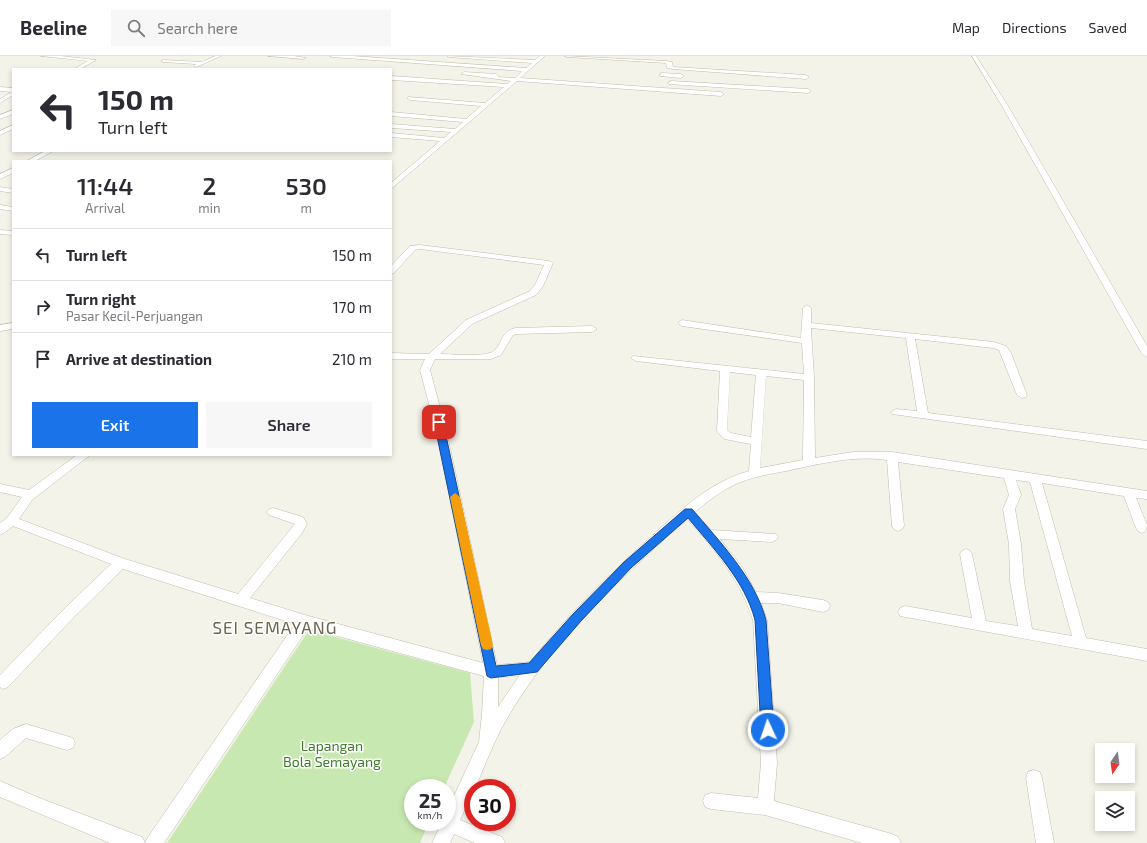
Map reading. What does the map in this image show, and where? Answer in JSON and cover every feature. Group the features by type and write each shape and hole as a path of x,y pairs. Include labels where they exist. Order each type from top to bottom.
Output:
{"street":[{"path":"43,56 94,60 78,68"},
{"path":"193,68 219,56"},
{"path":"270,56 304,58"},
{"path":"332,56 527,70"},
{"path":"449,56 536,62"},
{"path":"392,186 543,56"},
{"path":"566,56 667,62 670,63 670,68 806,77"},
{"path":"974,57 988,77 1024,138 1147,354"},
{"path":"163,61 201,63"},
{"path":"711,78 713,71"},
{"path":"464,74 656,92 701,95 721,94"},
{"path":"755,88 757,74"},
{"path":"662,75 690,76"},
{"path":"392,78 509,86"},
{"path":"656,92 661,82 808,92"},
{"path":"0,89 12,90"},
{"path":"0,101 12,94"},
{"path":"410,98 487,105"},
{"path":"0,101 12,101"},
{"path":"0,117 12,112"},
{"path":"392,114 468,121"},
{"path":"407,127 413,122"},
{"path":"429,129 435,124"},
{"path":"392,126 456,131"},
{"path":"0,133 12,127"},
{"path":"392,135 446,140"},
{"path":"32,160 48,152"},
{"path":"0,177 12,171"},
{"path":"0,189 12,191"},
{"path":"0,207 12,209"},
{"path":"0,232 12,233"},
{"path":"392,270 413,248 420,247 549,263 539,286 533,293 469,322 431,357 425,370 442,434 489,657 491,672 490,714 487,743"},
{"path":"807,308 806,341 809,378 810,462"},
{"path":"682,323 806,341"},
{"path":"806,325 994,345 1001,347 1006,353 1022,396"},
{"path":"0,328 12,326"},
{"path":"392,356 482,357 495,355 501,351 510,333 515,331 592,329"},
{"path":"910,337 923,416"},
{"path":"636,358 809,378"},
{"path":"725,368 722,431 728,436 756,441"},
{"path":"754,474 761,372"},
{"path":"896,412 1147,445"},
{"path":"456,811 504,709 532,668 577,617 628,565 688,512 724,484 754,474 810,462 861,454 892,456 1147,495"},
{"path":"0,530 11,521 28,497 83,456"},
{"path":"892,456 898,526"},
{"path":"1009,474 1014,495 1009,510 1015,544 1017,581 1026,634"},
{"path":"1035,478 1081,644"},
{"path":"0,488 25,494 28,497"},
{"path":"1128,492 1142,528"},
{"path":"241,600 298,530 301,524 299,520 273,512"},
{"path":"688,512 708,534 736,572 752,597 760,620 769,763 765,807"},
{"path":"11,521 121,563 305,621 491,672 532,668"},
{"path":"708,534 772,537"},
{"path":"966,554 980,626"},
{"path":"3,682 121,563"},
{"path":"752,597 778,598 823,606"},
{"path":"905,612 1147,655"},
{"path":"154,843 305,621"},
{"path":"0,751 18,734 26,731 67,743"},
{"path":"1034,778 1045,843"},
{"path":"0,789 122,840 136,843"},
{"path":"711,801 765,807 892,843"},
{"path":"456,826 496,843"},
{"path":"442,843 447,831"}],"green space":[{"name":"Lapangan Bola Semayang","path":"309,630 470,673 474,722 448,779 404,779 404,831 425,831 420,843 167,843"}],"slow traffic":[{"path":"455,497 487,645"}],"district":[{"name":"SEI SEMAYANG","path":"275,628"}],"route":[{"path":"439,422 491,672 532,668 577,617 628,565 688,512 724,553 752,597 757,609 760,620 768,730"}]}
